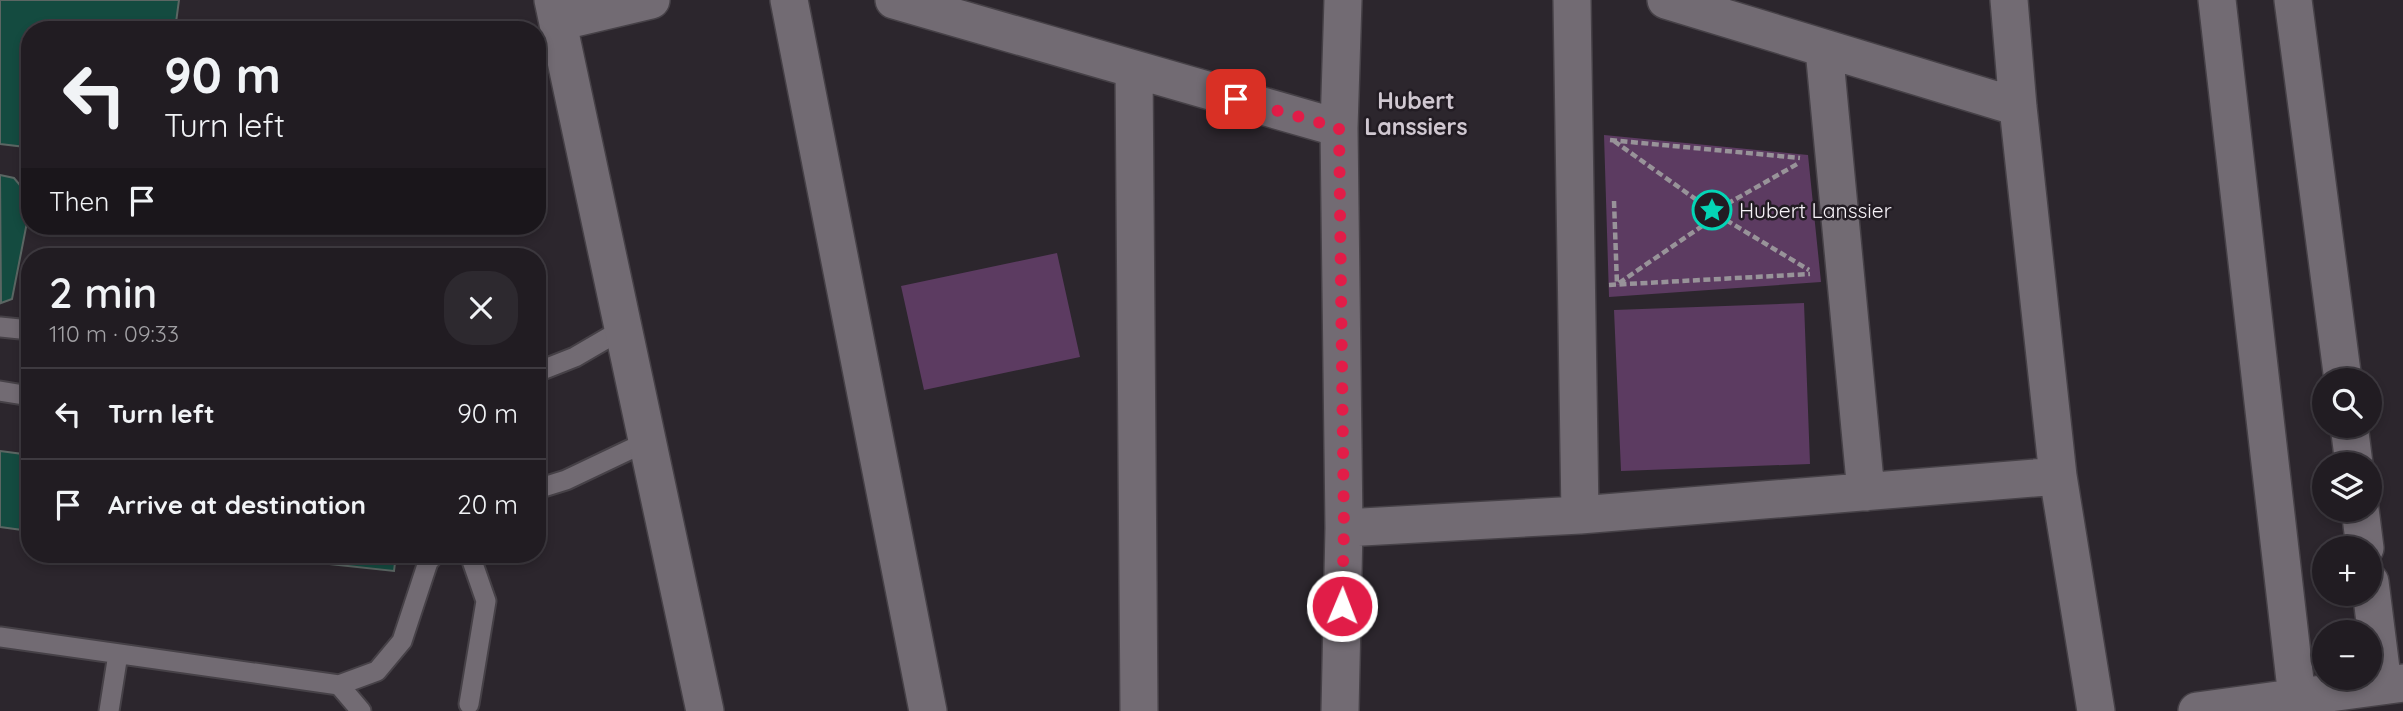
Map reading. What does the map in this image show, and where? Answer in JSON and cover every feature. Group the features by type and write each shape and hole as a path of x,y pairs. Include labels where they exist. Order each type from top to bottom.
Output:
{"street":[{"path":"651,0 556,11 705,711"},
{"path":"789,0 928,711"},
{"path":"894,0 1339,128"},
{"path":"1340,711 1344,528 1339,128 1343,0"},
{"path":"1572,0 1580,515"},
{"path":"1666,0 2018,107"},
{"path":"2009,0 2058,476 2096,711"},
{"path":"2217,0 2297,698"},
{"path":"2293,0 2341,368"},
{"path":"1824,49 1866,492"},
{"path":"1134,69 1139,711"},
{"path":"1344,528 1580,515 2058,476"},
{"path":"2197,711 2393,684 2375,606"}],"lane":[{"path":"0,327 21,329"},
{"path":"546,368 575,357 623,329"},
{"path":"0,391 21,394"},
{"path":"546,486 566,480 648,441"},
{"path":"0,637 339,685 377,671 402,640 428,563"},
{"path":"469,704 486,601 473,563"},
{"path":"109,711 118,654"},
{"path":"339,685 361,711"}],"path":[{"path":"1574,136 1805,159 1727,204"},
{"path":"1612,140 1612,153"},
{"path":"1612,140 1701,203"},
{"path":"1614,192 1617,285"},
{"path":"1714,196 1727,204 1726,220 1720,225 1705,224 1700,218 1698,210 1707,198 1714,196"},
{"path":"1577,286 1816,274 1726,220"},
{"path":"1617,285 1705,224"}],"shaded area":[{"path":"1604,135 1808,155 1821,282 1609,297"},
{"path":"1057,253 1080,357 924,390 901,286"},
{"path":"1804,303 1810,464 1621,471 1614,310"}],"building":[{"path":"0,0 179,0 176,21 21,21 21,147 0,144"},
{"path":"0,175 14,178 21,186 21,235 25,235 12,299 1,303"},
{"path":"0,451 21,454 21,530 0,527"},
{"path":"320,563 395,563 394,571"}],"place":[{"name":"Hubert Lanssier","path":"1712,210"}],"district":[{"name":"Hubert Lanssiers","path":"1416,113"}],"route":[{"path":"1236,99 1339,128 1344,528 1342,606"}]}
